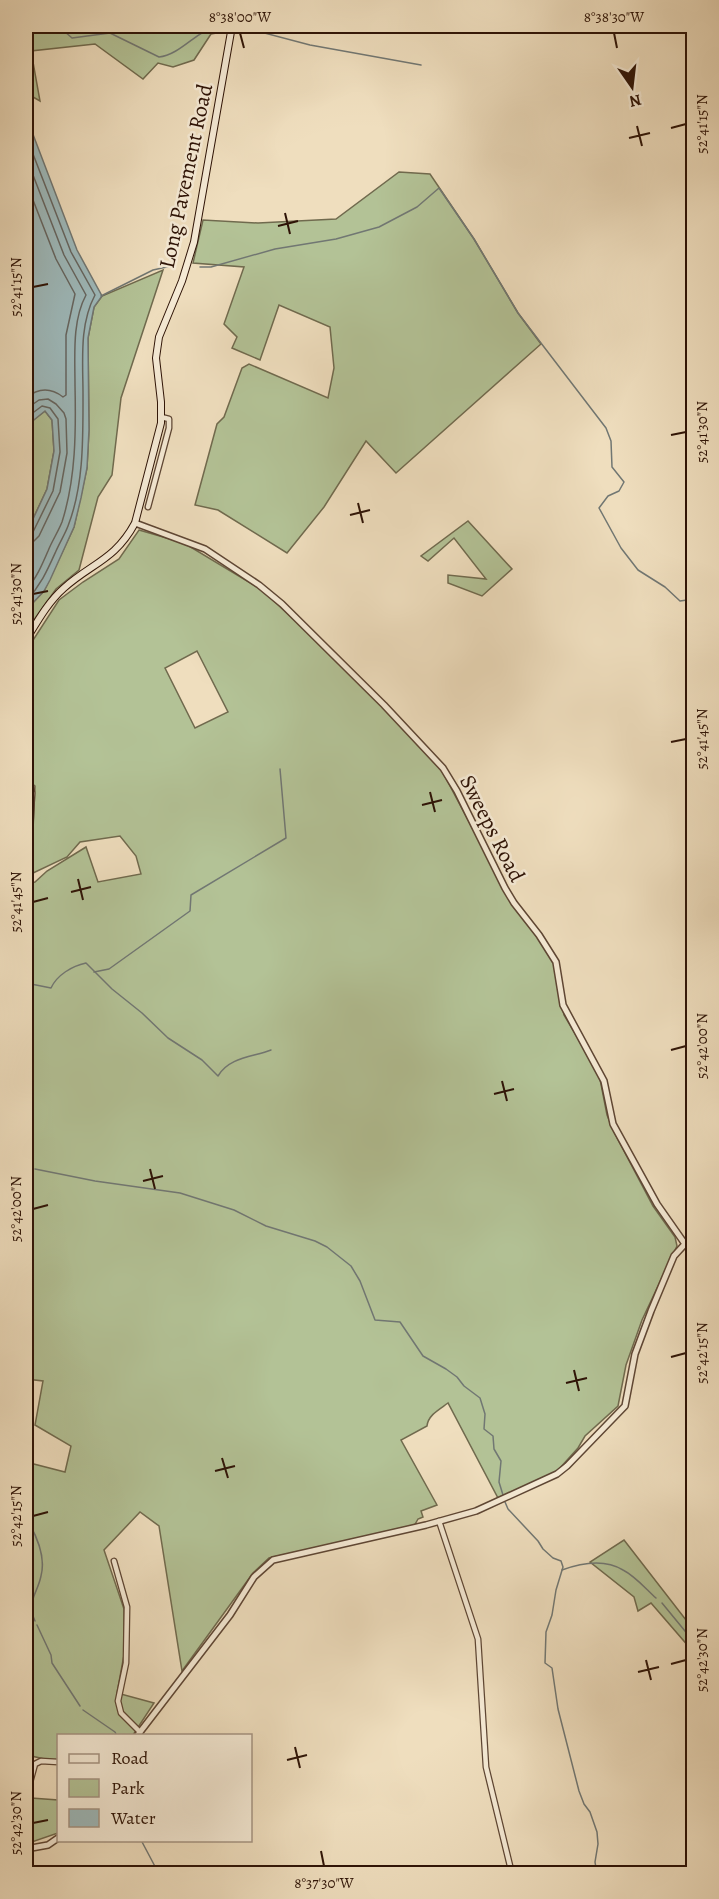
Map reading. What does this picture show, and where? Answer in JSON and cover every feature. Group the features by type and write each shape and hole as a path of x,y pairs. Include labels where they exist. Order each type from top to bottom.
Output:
{"main road":[{"name":"Long Pavement Road","path":"26,640 52,600 70,583 114,552 135,523 157,443 161,417 156,358 159,337 182,281 194,242 232,26"}],"street":[{"path":"148,507 169,428 169,419 161,417"},
{"name":"Sweeps Road","path":"135,523 205,549 259,585 282,604 384,705 443,768 510,895 540,935 556,962 563,1005 604,1081 613,1124 657,1204 693,1254"},
{"path":"26,782 31,787 32,793 29,848"},
{"path":"114,1561 127,1607 126,1663 118,1701 121,1713 138,1734 230,1615 254,1577 268,1563 283,1557 476,1511 557,1474 625,1406 634,1354 674,1256 685,1244"},
{"path":"439,1521 478,1639 486,1767 512,1874"},
{"path":"26,1797 35,1764 41,1761 57,1762"},
{"path":"26,1849 48,1845 57,1839"}],"green space":[{"path":"26,26 228,26 227,31 211,34 194,60 173,67 158,63 143,79 95,44 31,51 40,101 26,93"},
{"path":"399,172 430,174 474,239 518,313 541,344 396,473 366,441 324,507 287,553 218,510 195,505 217,424 224,417 242,368 249,364 328,398 334,368 330,327 279,305 260,360 232,348 237,337 224,324 244,267 193,263 203,220 258,223 336,219"},
{"path":"163,270 121,398 112,475 98,497 79,570 56,589 26,631 26,610 44,591 74,527 87,468 88,338 94,307 102,296"},
{"path":"45,411 52,420 54,451 47,489 26,534 26,429 28,424"},
{"path":"468,521 512,569 482,596 448,583 448,575 486,579 454,538 428,561 421,556"},
{"path":"139,530 184,543 262,590 329,652 442,771 501,882 553,961 564,1015 599,1074 607,1115 614,1132 653,1206 675,1237 677,1246 642,1320 626,1365 618,1406 585,1436 578,1448 551,1476 498,1498 448,1403 432,1415 427,1426 401,1440 437,1505 421,1511 423,1517 418,1519 414,1526 269,1558 253,1573 182,1671 159,1526 140,1512 104,1550 124,1609 124,1655 117,1693 154,1703 134,1734 57,1734 57,1762 31,1756 26,1780 26,1462 65,1472 71,1446 35,1425 43,1381 26,1379 26,884 35,882 47,871 86,847 98,882 141,874 136,856 120,836 80,842 67,857 31,874 35,786 26,778 26,651 59,600 119,559","holes":["197,651 228,712 195,728 165,668"]},
{"path":"26,851 28,852 26,884"},
{"path":"624,1540 693,1629 693,1649 651,1603 638,1611 634,1597 590,1562"},
{"path":"31,1798 57,1800 57,1833 26,1844 26,1803"}],"water":[{"path":"26,116 77,250 102,296 94,307 88,338 87,468 74,527 44,591 26,610 26,534 47,489 54,451 52,420 45,411 26,429"}],"waterway":[{"path":"26,36 38,29 64,31 72,38 110,33 159,57 174,52 217,26"},
{"path":"238,26 310,45 421,65"},
{"path":"200,267 211,267 275,249 336,239 379,227 417,207 439,188 474,239 518,313 606,428 611,441 612,467 624,482 619,491 608,496 599,508 621,548 638,570 665,587 680,601 694,599"},
{"path":"101,296 153,270 171,266"},
{"path":"94,972 109,969 190,911 191,895 286,838 280,769"},
{"path":"26,983 51,988 66,972 86,963 168,1038 202,1060 218,1076 235,1061 271,1050"},
{"path":"35,1169 95,1181 180,1193 234,1210 266,1226 327,1247 351,1266 360,1281 375,1320 400,1322 423,1356 457,1377 464,1386 480,1398 485,1414 484,1429 493,1436 494,1449 501,1461 499,1482 503,1495"},
{"path":"505,1502 508,1509 543,1549 553,1558 561,1561 563,1567 546,1632 545,1663 552,1668 558,1709 579,1791 597,1832 595,1862 597,1874"},
{"path":"26,1518 36,1538 42,1561 41,1576 32,1603 35,1621"},
{"path":"562,1570 593,1563 609,1564 632,1576 656,1598"},
{"path":"662,1603 694,1642"},
{"path":"37,1625 51,1655 52,1663 80,1706"},
{"path":"83,1710 116,1734"},
{"path":"142,1842 159,1874"}]}
